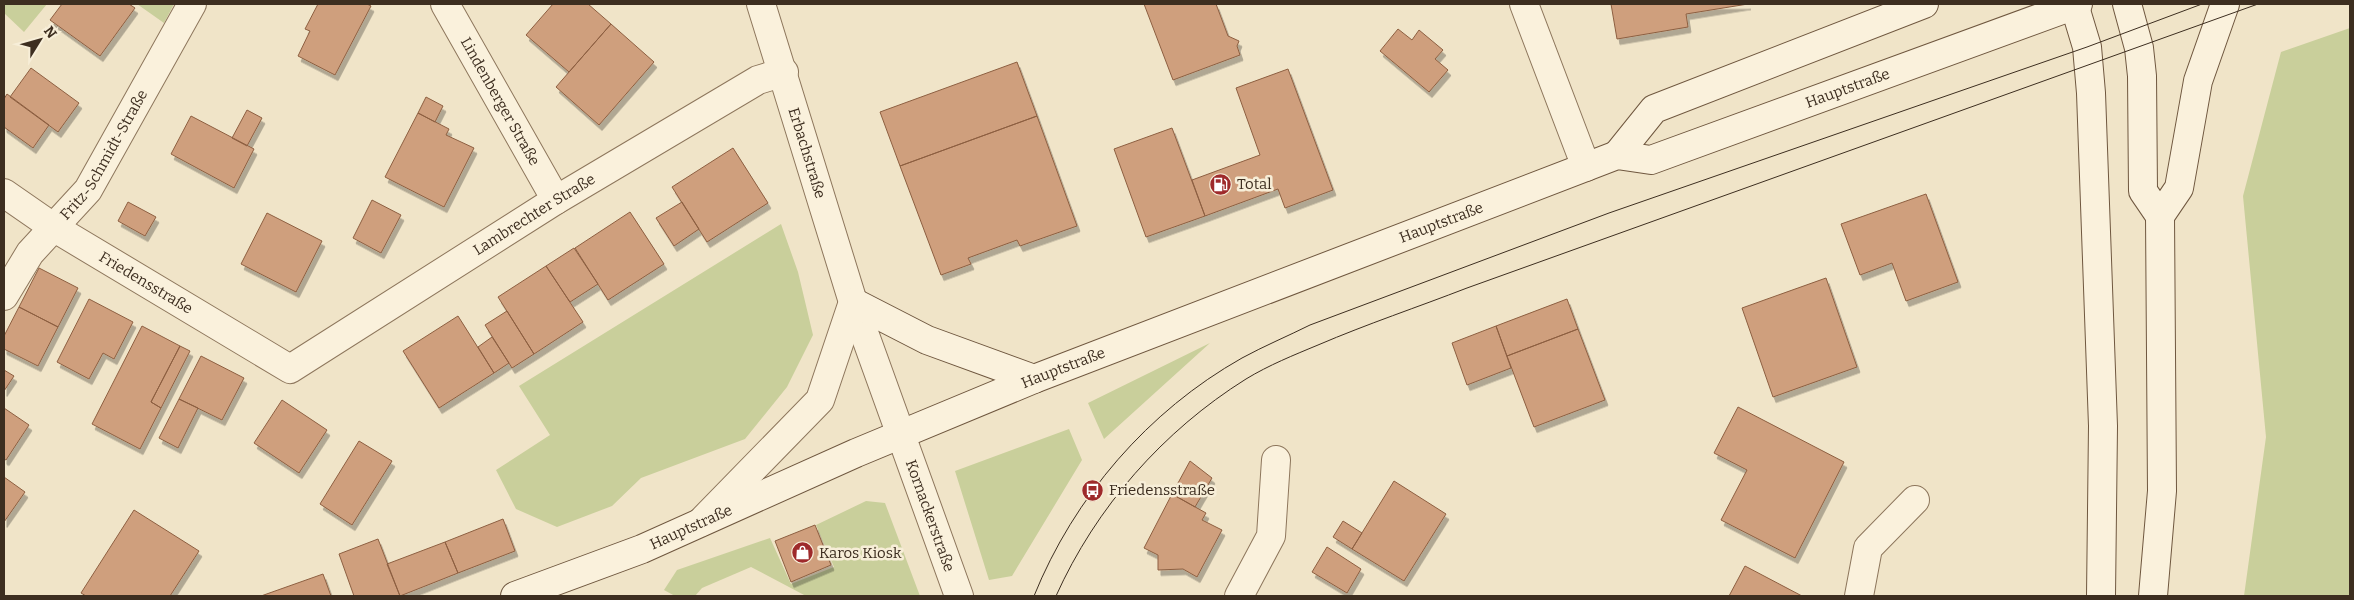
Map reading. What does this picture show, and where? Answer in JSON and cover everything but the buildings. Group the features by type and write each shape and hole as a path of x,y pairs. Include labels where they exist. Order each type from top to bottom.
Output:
{"street":[{"name":"Fritz-Schmidt-Straße","path":"4,296 30,253 88,190 192,4"},
{"name":"Lindenberger Straße","path":"445,4 556,200"},
{"name":"Erbachstraße","path":"761,4 784,72 852,302 900,434"},
{"path":"1524,4 1586,167"},
{"path":"1617,155 1654,109 1924,4"},
{"path":"2075,4 2087,46 2091,93 2103,426 2101,596"},
{"name":"Hauptstraße","path":"515,596 642,549 900,434 1034,379 1617,155 1651,160 2075,4"},
{"path":"2127,4 2139,48 2142,76 2143,191 2160,216 2162,491 2153,596"},
{"path":"2160,216 2179,188 2198,80 2225,4"},
{"name":"Lambrechter Straße","path":"290,369 556,200 758,80 784,72"},
{"name":"Friedensstraße","path":"4,193 53,227 290,369"},
{"path":"701,522 820,400 852,302 927,340 1034,379"},
{"name":"Kornackerstraße","path":"900,434 959,596"},
{"path":"1239,596 1271,536 1276,460"},
{"path":"1860,596 1868,548 1915,500"}],"green space":[{"path":"4,4 47,4 24,32 4,13"},
{"path":"137,4 174,4 164,23"},
{"path":"2350,28 2350,596 2244,596 2266,437 2243,196 2281,52"},
{"path":"781,224 798,272 813,335 787,387 745,439 641,478 612,506 557,527 516,509 496,470 550,435 519,386"},
{"path":"1210,343 1104,439 1088,403"},
{"path":"1069,429 1082,460 1012,576 989,580 955,471"},
{"path":"866,501 885,503 920,596 806,596 751,567 702,588 695,596 675,596 664,590 677,570 770,538 791,584 834,567 816,525"}],"tram line":[{"path":"1034,596 1070,525 1093,491 1118,460 1145,430 1175,404 1208,379 1242,358 1310,325 1609,213 2087,47 2202,4"},
{"path":"1056,596 1072,563 1091,532 1112,502 1160,447 1187,422 1216,400 1246,379 1273,365 1355,330 1467,288 2258,4"}],"place":[{"name":"Total","path":"1221,184"},
{"name":"Friedensstraße","path":"1093,490"},
{"name":"Karos Kiosk","path":"803,553"}]}
